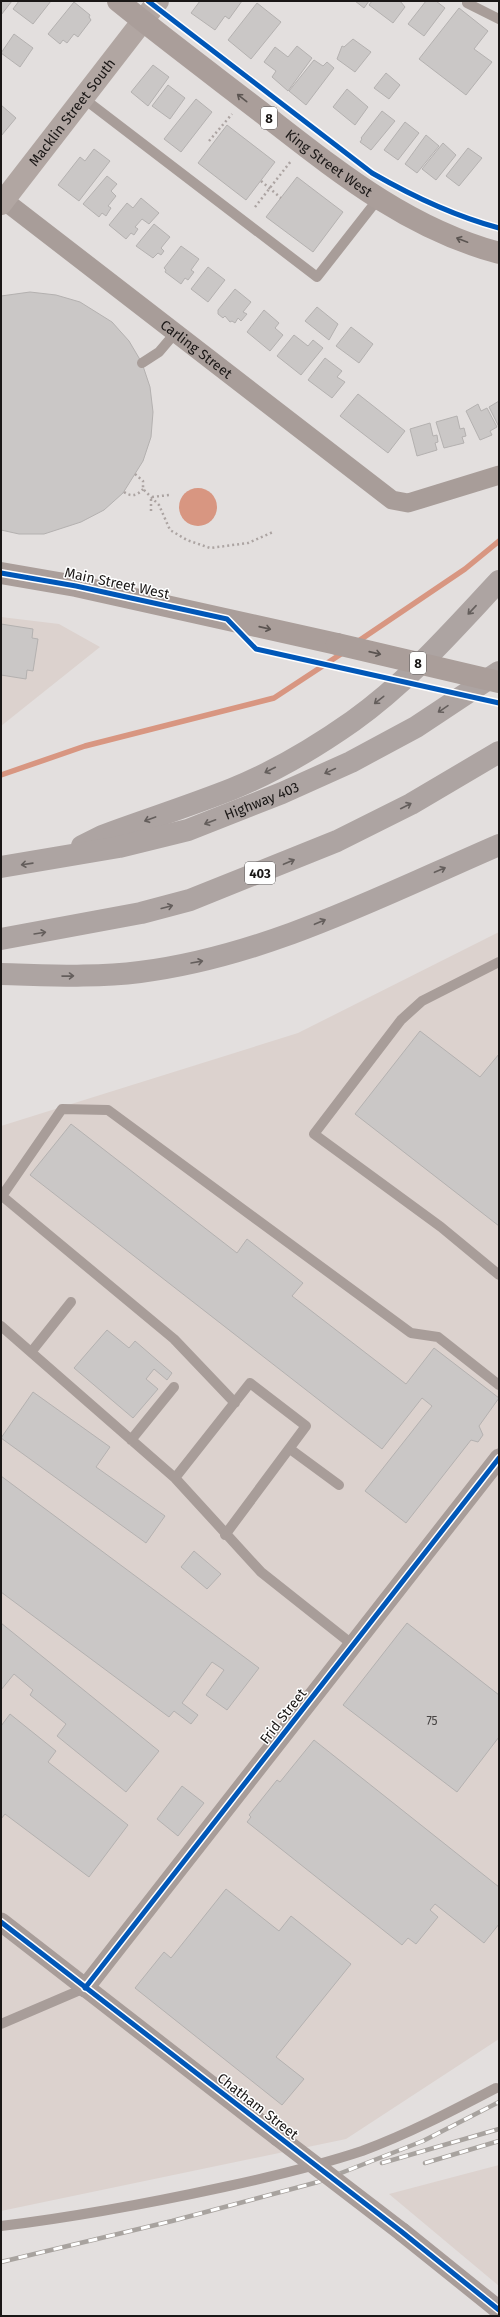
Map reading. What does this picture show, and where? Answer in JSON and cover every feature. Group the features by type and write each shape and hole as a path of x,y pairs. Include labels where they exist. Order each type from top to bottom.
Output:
{"highway":[{"path":"52,860 102,836 233,788 273,769 315,745 353,721 387,695 440,644 499,581"},
{"name":"Highway 403","path":"1,867 52,860 119,847 188,830 282,793 351,762 416,727 499,672"},
{"name":"403","path":"1,939 141,913 190,900 337,841 411,804 499,752"},
{"path":"1,974 68,976 140,972 211,959 280,939 499,845"}],"main road":[{"name":"King Street West","path":"118,1 354,184 398,212 446,233 499,253"},
{"name":"Main Street West","path":"1,573 76,586 337,644 499,682"}],"street":[{"name":"Macklin Street South","path":"2,201 158,1"},
{"name":"Carling Street","path":"2,201 176,332 392,500 408,502 499,475"},
{"name":"Frid Street","path":"85,1988 499,1458"},
{"name":"Chatham Street","path":"1,1922 402,2232 499,2310"}],"lane":[{"path":"468,1 467,3 499,19"},
{"path":"83,98 317,277 378,199"},
{"path":"142,363 158,352 176,332"},
{"path":"499,962 422,1001 401,1020 314,1134 441,1227 499,1275"},
{"path":"235,1403 174,1339 2,1196 62,1110 108,1110 411,1333 438,1337 499,1385"},
{"path":"32,1351 71,1302"},
{"path":"1,1326 32,1351 175,1478 225,1536 261,1572 353,1645"},
{"path":"175,1478 250,1383 306,1426 225,1536"},
{"path":"131,1440 174,1387"},
{"path":"290,1449 339,1485"},
{"path":"1,2024 85,1988"},
{"path":"1,2226 71,2218 168,2199 266,2177 340,2157 361,2151 444,2116 496,2088"}],"path":[{"path":"209,141 232,114"},
{"path":"255,207 292,160"},
{"path":"261,181 281,198"},
{"path":"124,492 132,496 137,495 143,489 143,481 135,474"},
{"path":"143,489 159,505 170,530 187,540 210,548 248,543 273,532"},
{"path":"151,497 170,495"},
{"path":"151,497 151,511"}],"shaded area":[{"path":"194,488 202,488 212,493 216,500 216,514 212,521 202,526 194,526 184,521 182,518 179,511 179,503 184,493 187,491"},
{"path":"1,617 59,624 100,647 1,726"},
{"path":"499,932 499,2039 346,2139 1,2211 1,1126 298,1033"},
{"path":"499,2165 499,2286 389,2194"}],"building":[{"path":"1,1 12,1 1,15"},
{"path":"19,1 51,1 33,24 13,9"},
{"path":"200,1 242,1 229,19 225,16 215,30 191,13"},
{"path":"355,1 369,1 364,8"},
{"path":"372,1 400,1 405,7 393,23 369,5"},
{"path":"426,1 436,1 445,8 424,36 408,24"},
{"path":"74,2 90,15 89,17 91,20 78,37 74,34 67,43 63,40 60,44 48,34"},
{"path":"257,3 281,22 251,59 228,40"},
{"path":"459,8 488,31 474,49 492,62 466,95 419,59"},
{"path":"14,34 33,48 20,67 1,53"},
{"path":"353,39 371,52 355,72 337,59 342,46 344,47"},
{"path":"297,46 312,58 288,91 272,77 276,71 264,62 275,47 288,57"},
{"path":"314,60 323,66 327,62 334,68 306,105 289,91"},
{"path":"153,65 169,77 148,106 131,92"},
{"path":"386,73 400,85 389,99 374,88"},
{"path":"168,85 185,98 170,119 152,106"},
{"path":"347,89 368,107 355,125 333,107"},
{"path":"196,99 212,112 181,152 164,139"},
{"path":"1,105 16,118 1,136"},
{"path":"382,111 395,121 371,150 360,142 362,139 361,138"},
{"path":"405,122 419,133 398,160 384,150"},
{"path":"227,125 275,162 246,200 198,163"},
{"path":"426,135 439,146 417,173 405,164"},
{"path":"443,143 456,155 436,180 422,169"},
{"path":"468,148 482,158 459,186 446,176"},
{"path":"94,149 110,161 79,201 58,185 80,157 85,161"},
{"path":"107,176 117,184 111,191 116,196 108,206 111,208 106,216 102,213 99,217 83,204"},
{"path":"297,177 343,212 313,252 266,217"},
{"path":"141,198 159,213 149,224 142,219 135,227 138,229 134,235 131,233 126,239 109,225 127,203 133,208"},
{"path":"154,224 170,237 161,248 164,251 161,255 158,253 153,258 136,246"},
{"path":"181,246 199,259 191,270 194,272 188,280 185,278 181,284 165,272 166,270 164,268"},
{"path":"208,267 225,280 208,302 191,289"},
{"path":"235,289 251,302 243,312 247,314 241,321 238,318 235,323 232,321 230,322 225,316 223,318 218,314 218,310"},
{"path":"30,292 56,295 80,302 112,322 129,341 142,363 150,387 153,412 151,437 143,461 123,493 104,510 81,522 44,534 19,534 1,530 1,296"},
{"path":"317,307 338,324 329,340 305,321"},
{"path":"264,310 279,323 275,328 283,335 270,351 247,332"},
{"path":"351,327 373,344 359,363 336,346"},
{"path":"294,335 308,346 313,340 323,348 301,375 277,356"},
{"path":"325,358 342,371 337,377 345,382 332,398 308,380"},
{"path":"358,394 405,431 388,453 340,416"},
{"path":"499,401 499,427 489,407"},
{"path":"478,404 481,411 487,408 497,427 490,431 492,435 480,440 466,411"},
{"path":"457,416 460,429 464,428 466,436 462,437 464,443 444,448 436,422"},
{"path":"430,423 433,436 437,435 438,442 435,443 437,450 417,456 410,429"},
{"path":"1,624 33,629 32,638 38,639 33,671 27,670 26,679 1,675"},
{"path":"420,1031 480,1077 499,1054 499,1226 355,1114"},
{"path":"71,1124 237,1253 247,1239 303,1283 292,1296 406,1384 434,1348 499,1398 479,1426 483,1435 478,1442 471,1440 406,1523 365,1491 432,1406 422,1398 382,1449 30,1175"},
{"path":"107,1330 129,1348 135,1341 172,1373 167,1380 154,1369 146,1379 158,1389 133,1418 74,1368"},
{"path":"33,1392 110,1447 96,1467 165,1516 146,1543 1,1438"},
{"path":"1,1476 259,1668 227,1710 206,1695 224,1670 212,1662 182,1703 198,1715 191,1724 174,1711 169,1717 1,1592"},
{"path":"194,1551 221,1574 207,1589 181,1567"},
{"path":"1,1623 159,1751 126,1792 57,1736 66,1724 30,1695 33,1690 14,1674 1,1690"},
{"path":"407,1623 499,1695 499,1737 457,1792 343,1705"},
{"path":"10,1714 56,1751 48,1762 128,1825 89,1877 5,1814 1,1819 1,1726"},
{"path":"314,1740 499,1887 499,1924 484,1943 435,1904 430,1910 438,1917 416,1944 408,1938 402,1945 247,1822 251,1817 249,1815 277,1780 280,1782"},
{"path":"182,1786 204,1803 178,1836 157,1819"},
{"path":"226,1889 279,1931 291,1916 351,1964 276,2057 304,2079 282,2105 135,1988 164,1952 171,1958"}],"waterway":[{"path":"357,642 465,569 499,541"},
{"path":"1,775 85,746 274,698 344,652"}],"railway":[{"path":"1,2262 172,2221 318,2182 423,2141 499,2102"},
{"path":"382,2163 499,2129"},
{"path":"425,2163 499,2141"}],"cycle path":[{"path":"148,1 372,173 402,190 434,205 466,218 499,228"},
{"path":"1,573 76,586 227,619 256,649 499,703"},
{"path":"85,1988 499,1458"},
{"path":"1,1922 402,2232 499,2310"}]}
